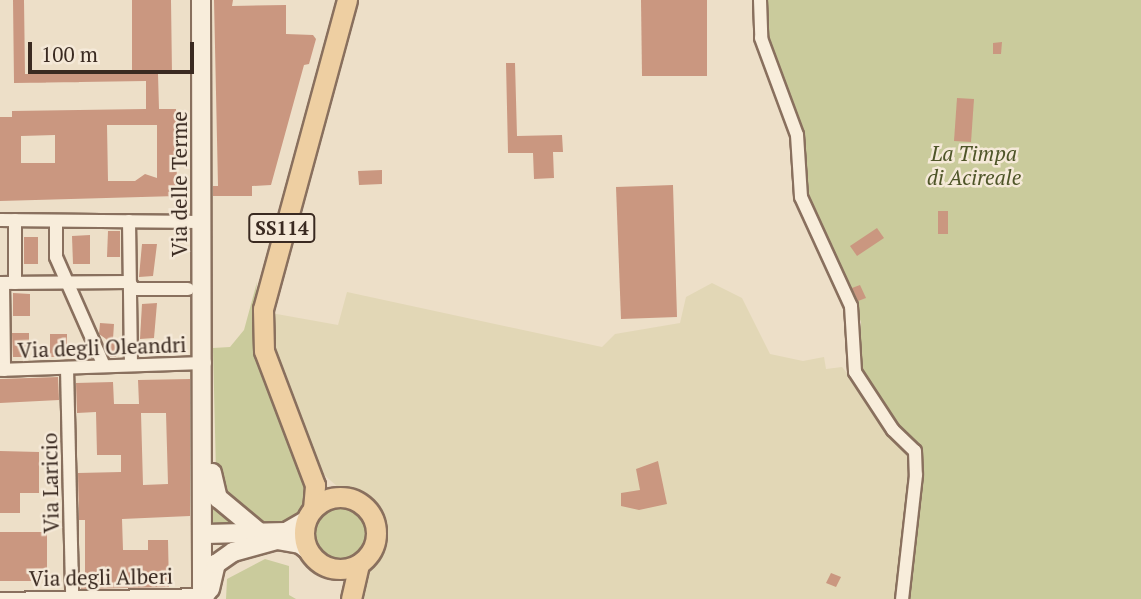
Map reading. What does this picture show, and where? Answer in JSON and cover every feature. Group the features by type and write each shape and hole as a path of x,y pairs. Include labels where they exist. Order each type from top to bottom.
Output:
{"main road":[{"name":"SS114","path":"305,454 271,380 264,351 263,309 347,0"},
{"path":"305,454 323,482 342,497 361,503 374,519 376,539 359,564 349,599"},
{"path":"305,454 315,485 310,514 309,551 331,568 349,599"},
{"path":"310,514 342,497"},
{"path":"331,568 359,564"}],"street":[{"name":"Via delle Terme","path":"201,0 205,365"},
{"path":"760,0 761,38 797,135 801,197 851,306 855,372 893,430 915,451 916,475 902,599"},
{"path":"0,220 202,222"},
{"path":"2,370 6,283 15,220"},
{"path":"56,221 56,257 104,366"},
{"path":"128,221 131,365"},
{"path":"6,283 130,282"},
{"path":"130,282 134,289 188,289"},
{"path":"205,365 206,597"},
{"path":"205,365 215,492 257,539"},
{"name":"Via degli Oleandri","path":"2,370 205,365"},
{"name":"Via Laricio","path":"67,368 72,597"},
{"path":"206,597 212,572 220,559 257,539 286,532 310,514"},
{"path":"205,534 215,541 290,540 309,551"},
{"name":"Via degli Alberi","path":"0,599 206,597"}],"shaded area":[{"path":"712,283 742,298 770,354 803,361 824,357 826,369 842,367 905,444 913,459 899,599 357,599 361,572 382,544 379,515 371,504 339,488 322,473 273,360 271,313 338,325 347,292 602,347 615,334 680,323 686,297"}],"green space":[{"name":"La Timpa di Acireale","path":"763,0 1141,0 1141,599 907,599 912,439 891,419 860,370 861,322 805,196 801,140 766,39"},
{"path":"257,282 254,312 266,382 311,486 304,511 296,520 269,528 231,505 216,473 213,348 230,347 244,330"},
{"path":"210,498 245,529 211,530"},
{"path":"336,504 348,504 367,517 372,534 370,546 359,559 348,564 336,564 317,551 312,540 312,528 325,509"},
{"path":"265,559 289,566 289,595 296,599 226,599 227,579"}],"building":[{"path":"13,0 24,0 25,74 132,73 132,0 171,0 172,74 158,74 159,109 176,109 177,196 0,201 0,117 12,117 12,111 146,109 146,81 14,83","holes":["107,125 157,125 157,178 145,174 135,181 108,181","55,135 55,163 21,163 21,136"]},
{"path":"214,0 233,0 232,6 286,5 286,34 313,35 316,39 309,64 304,65 271,185 252,186 252,196 213,196 213,186 218,186"},
{"path":"641,0 707,0 707,76 642,76"},
{"path":"1002,42 1001,54 993,54 993,43"},
{"path":"506,63 515,63 517,136 562,135 563,152 553,152 554,178 534,179 533,153 508,153"},
{"path":"957,98 974,99 971,142 954,141"},
{"path":"382,170 382,184 359,185 358,171"},
{"path":"673,185 677,317 621,319 616,187"},
{"path":"938,211 948,211 948,234 938,234"},
{"path":"877,228 884,238 857,256 850,246"},
{"path":"108,231 120,231 120,257 107,257"},
{"path":"90,235 90,264 73,264 72,236"},
{"path":"24,237 38,237 38,264 24,264"},
{"path":"142,244 157,244 153,276 139,277"},
{"path":"860,285 866,298 858,301 852,288"},
{"path":"13,293 30,294 30,316 13,316"},
{"path":"157,303 154,338 140,339 142,304"},
{"path":"100,323 114,324 113,339 120,339 116,357 110,357 106,339 99,334"},
{"path":"12,333 29,333 29,357 13,357"},
{"path":"50,334 67,334 67,357 50,357"},
{"path":"58,377 59,400 0,403 0,379"},
{"path":"190,379 190,516 122,519 123,550 148,550 148,540 168,540 169,587 81,589 81,573 85,573 85,520 79,520 78,473 121,472 121,455 97,455 96,412 77,413 76,383 113,382 114,404 139,404 138,380","holes":["141,413 166,413 168,484 143,485"]},
{"path":"0,451 39,452 39,493 20,493 20,513 0,513"},
{"path":"658,461 667,504 639,510 621,506 621,493 640,490 636,469"},
{"path":"0,532 47,532 47,576 33,576 33,581 0,581"},
{"path":"831,573 841,577 836,587 826,583"}]}
